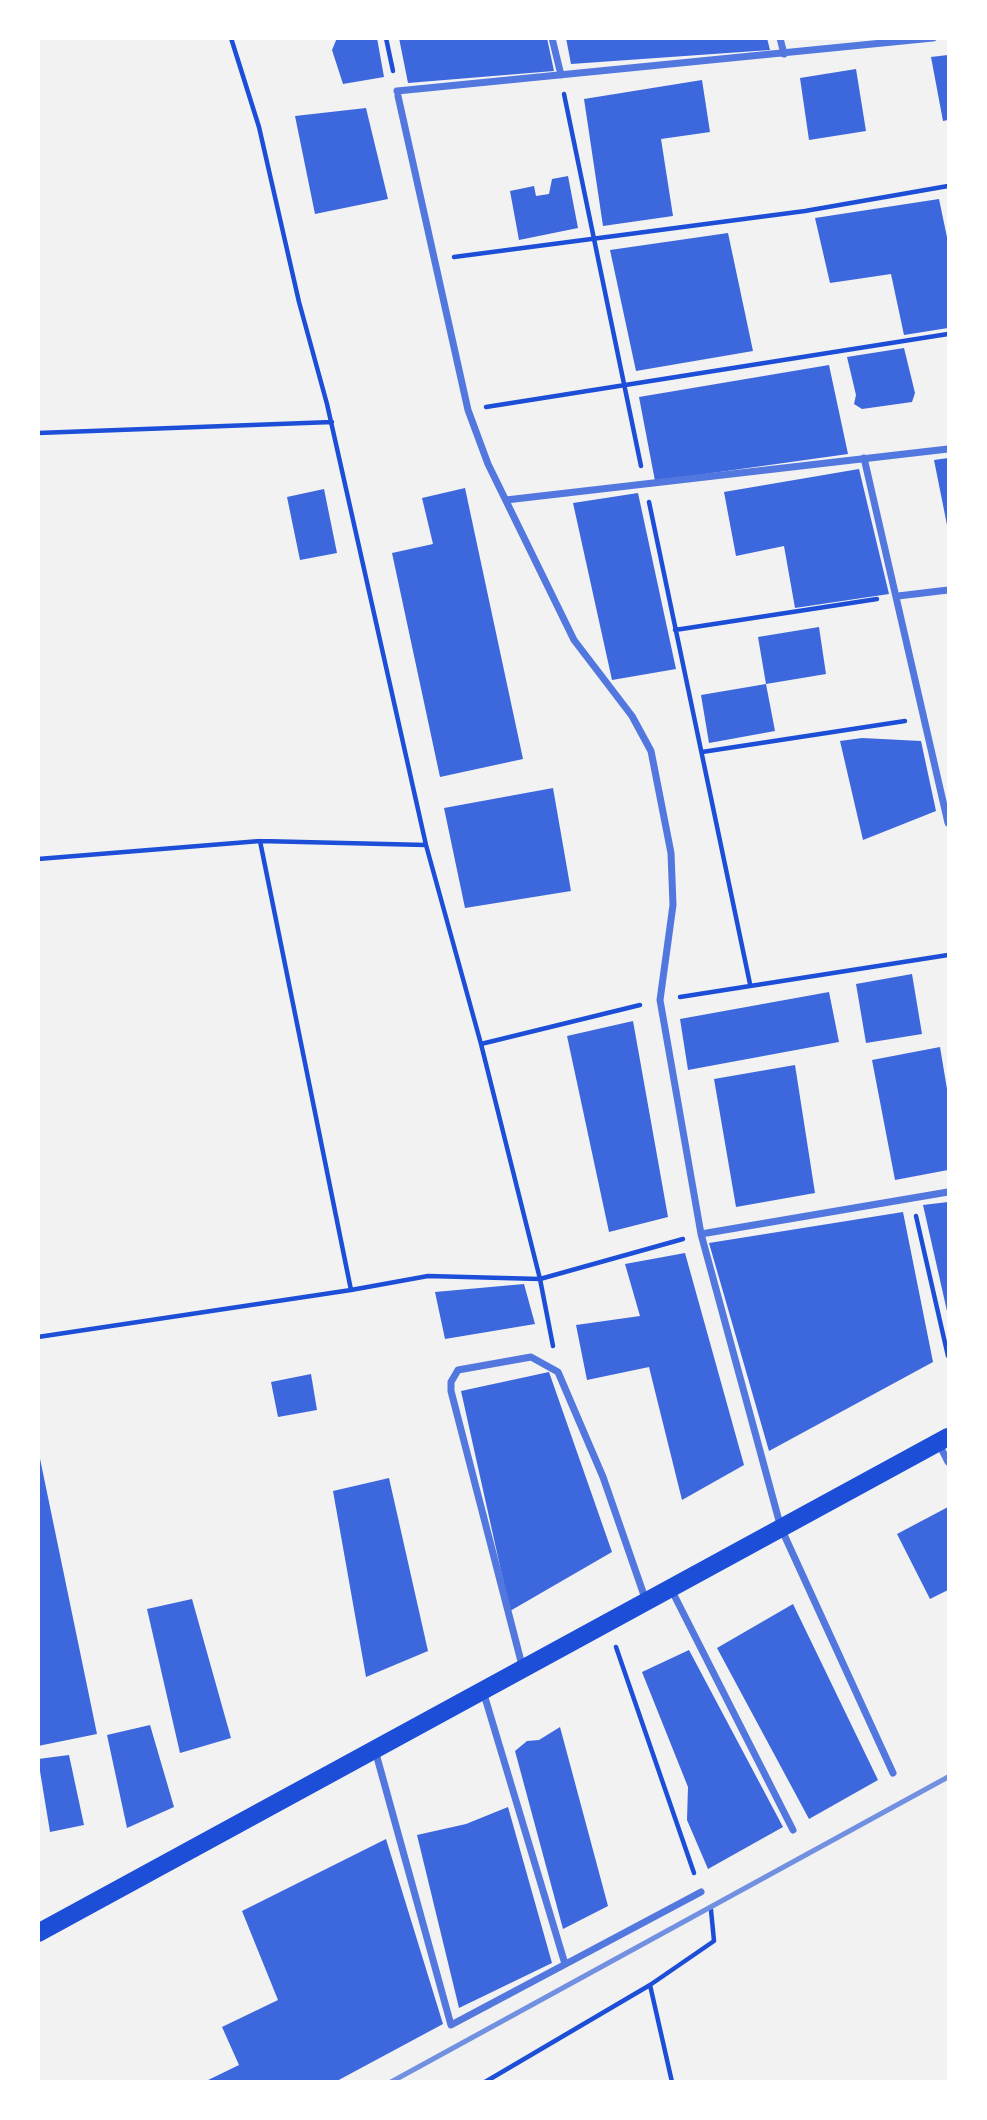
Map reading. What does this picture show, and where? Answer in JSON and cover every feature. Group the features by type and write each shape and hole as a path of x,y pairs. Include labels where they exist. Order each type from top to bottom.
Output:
{"main road":[{"path":"38,1933 943,1439"}],"street":[{"path":"552,38 561,75"},
{"path":"780,38 783,54"},
{"path":"893,1773 781,1528 701,1234 660,1000 673,905 671,853 652,751 632,716 574,640 506,500 468,410 397,94 933,38"},
{"path":"506,500 646,486 948,449"},
{"path":"864,458 898,596 948,823"},
{"path":"898,596 948,590"},
{"path":"701,1234 948,1192"},
{"path":"523,1669 451,1382 458,1370 531,1357 558,1372 603,1477 646,1602"},
{"path":"943,1439 948,1462"},
{"path":"670,1588 793,1830"},
{"path":"483,1691 565,1964"},
{"path":"375,1750 452,2025 701,1892"}],"path":[{"path":"231,38 259,127 299,302 331,422 426,845 481,1044 540,1279 558,1372"},
{"path":"386,38 397,94"},
{"path":"561,75 750,984"},
{"path":"435,260 805,211 948,186"},
{"path":"468,410 948,334"},
{"path":"38,433 331,422"},
{"path":"675,631 898,596"},
{"path":"702,752 925,718"},
{"path":"38,859 260,841 426,845"},
{"path":"260,841 351,1290"},
{"path":"481,1044 660,1000 948,955"},
{"path":"912,1198 948,1356"},
{"path":"38,1337 428,1276 540,1279 701,1234"},
{"path":"485,2081 650,1985 714,1941 711,1909 701,1892 608,1622"},
{"path":"650,1985 672,2081"}],"building":[{"path":"337,38 377,38 384,77 343,84 332,50"},
{"path":"399,38 547,38 554,71 408,83"},
{"path":"566,38 767,38 770,50 571,64"},
{"path":"948,55 948,120 943,121 931,57"},
{"path":"856,69 866,131 809,140 800,78"},
{"path":"702,80 710,132 661,139 673,216 603,226 584,99"},
{"path":"366,108 388,199 315,214 295,116"},
{"path":"568,176 578,228 519,240 510,191 534,186 536,196 549,194 552,179"},
{"path":"939,199 948,242 948,328 904,335 891,274 830,283 815,218"},
{"path":"728,233 753,351 636,371 610,250"},
{"path":"904,348 915,393 912,402 862,409 854,404 856,395 847,357"},
{"path":"829,365 848,454 655,481 639,397"},
{"path":"948,458 948,525 947,525 934,460"},
{"path":"859,469 889,594 795,608 784,546 736,556 724,492"},
{"path":"465,488 523,759 440,777 392,553 433,544 422,498"},
{"path":"324,489 337,553 300,560 287,497"},
{"path":"638,493 676,669 612,680 573,503"},
{"path":"819,627 826,674 766,684 758,637"},
{"path":"766,684 775,731 709,743 701,695"},
{"path":"862,738 921,741 936,811 863,840 840,741"},
{"path":"553,788 571,891 465,908 444,808"},
{"path":"912,974 922,1034 866,1043 856,984"},
{"path":"829,992 839,1042 688,1070 680,1019"},
{"path":"633,1021 668,1217 609,1232 567,1036"},
{"path":"940,1047 948,1095 948,1170 895,1180 872,1060"},
{"path":"795,1065 815,1193 736,1207 714,1079"},
{"path":"948,1202 948,1311 947,1311 923,1205"},
{"path":"903,1212 933,1362 769,1451 709,1243"},
{"path":"685,1253 744,1465 682,1500 649,1367 587,1380 576,1325 640,1316 625,1264"},
{"path":"524,1284 535,1324 445,1339 435,1292"},
{"path":"549,1372 612,1552 510,1611 461,1391"},
{"path":"311,1374 317,1410 278,1417 271,1382"},
{"path":"38,1449 97,1734 38,1746"},
{"path":"389,1478 428,1651 366,1677 333,1491"},
{"path":"948,1507 948,1590 930,1599 897,1534"},
{"path":"192,1599 231,1738 180,1753 147,1609"},
{"path":"793,1604 878,1780 809,1819 717,1648"},
{"path":"689,1650 783,1827 708,1869 687,1820 688,1787 642,1672"},
{"path":"150,1725 174,1807 127,1828 107,1735"},
{"path":"560,1727 608,1906 563,1929 515,1751 527,1741 539,1740"},
{"path":"69,1755 84,1825 50,1832 38,1759"},
{"path":"508,1807 552,1963 459,2008 417,1835 466,1824"},
{"path":"386,1839 443,2024 335,2082 204,2082 239,2065 222,2027 278,2000 242,1911"}],"railway":[{"path":"391,2082 948,1777"}]}
